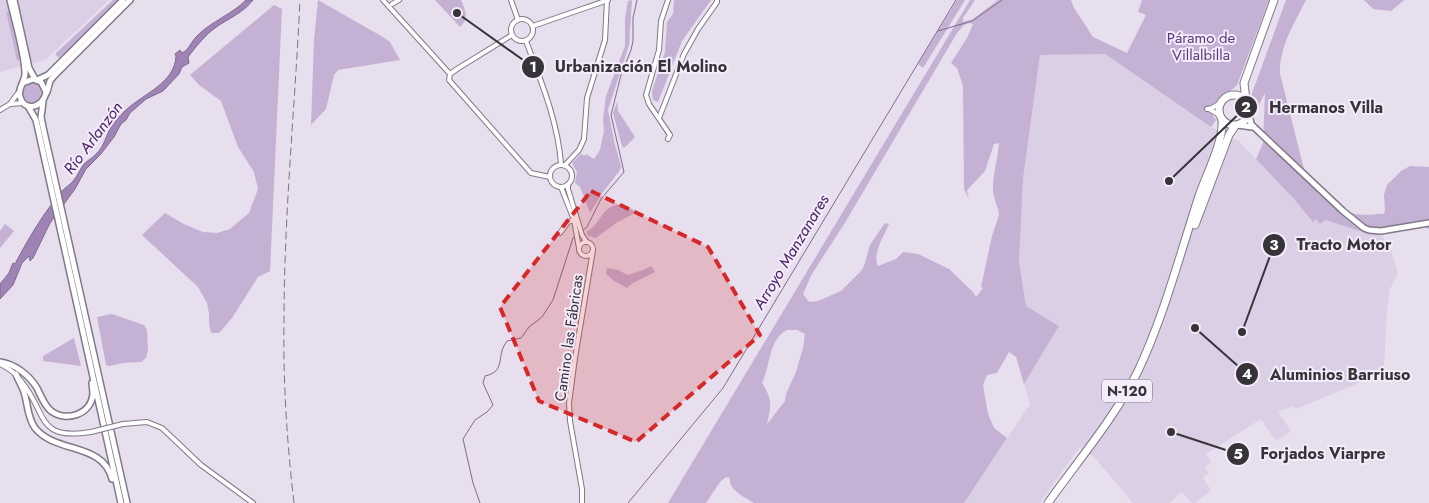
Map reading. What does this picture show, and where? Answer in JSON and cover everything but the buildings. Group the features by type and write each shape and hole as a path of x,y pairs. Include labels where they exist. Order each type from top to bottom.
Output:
{"highway":[{"path":"1249,114 1244,83 1274,0"},
{"path":"1220,103 1244,83"},
{"path":"1230,95 1240,96 1246,101"},
{"name":"N-120","path":"1178,264 1199,196 1220,139 1223,127 1220,103"},
{"name":"N-120","path":"1048,503 1130,384 1148,346 1228,135 1237,125 1245,121 1249,114"},
{"path":"1221,118 1228,125 1237,125"}],"main road":[{"path":"10,0 25,69 25,77 19,91 20,99 35,117 120,501"},
{"path":"14,0 30,68 36,80 45,87 46,95"},
{"path":"23,84 27,80 36,80 48,75 123,0"},
{"path":"26,104 36,106 42,102 52,78 130,0"},
{"path":"42,102 42,120 53,174 127,503"},
{"path":"1249,114 1251,124 1255,128 1343,211 1364,228 1381,231 1429,223"},
{"path":"1237,125 1255,128"},
{"path":"0,363 11,365 24,372 34,383 46,406 52,411 66,416 79,414 88,406 93,394 93,375"},
{"path":"16,374 24,393 30,419 35,428 50,440 66,447 86,451 101,460 111,474 114,488 120,501"}],"street":[{"path":"383,0 449,76 450,83 531,173 550,176"},
{"path":"392,4 399,0"},
{"path":"511,0 518,20"},
{"path":"526,41 555,125 563,165 572,173 568,190 578,228 577,239 579,248 585,256 590,255 594,250 591,243 586,242 578,228 574,220 561,187 552,183 550,176 552,170 563,165 578,150 584,139 587,98 605,40 607,0 533,26"},
{"path":"668,0 661,21 658,55 646,92 648,101 670,135 668,139"},
{"path":"659,118 684,54 718,0"},
{"path":"518,20 528,21 533,26 533,34 529,40 520,41 512,36 512,25 518,20"},
{"path":"449,76 478,55 512,36"},
{"path":"0,110 10,104 19,91"},
{"path":"1220,103 1212,108 1207,108 1221,118"},
{"path":"10,104 26,104"},
{"path":"561,187 568,184"},
{"path":"560,233 566,224 574,220"},
{"path":"579,248 581,244 586,242"},
{"name":"Camino las Fábricas","path":"582,503 582,489 570,421 569,403 594,250"},
{"name":"Camino las Fábricas","path":"585,256 591,266"},
{"path":"0,363 16,374 26,386 40,414 50,427 65,434 74,434 123,424 147,422 162,428 201,465 253,503"},
{"path":"0,368 8,369"}],"highlighted area":[{"path":"591,191 708,247 760,335 636,442 539,401 500,307"}],"shaded area":[{"path":"0,0 109,0 45,60 0,72"},
{"name":"Río Arlanzón","path":"246,0 253,0 204,38 188,57 189,63 182,67 179,74 163,91 146,99 130,113 100,155 86,169 75,189 50,223 33,258 30,261 29,256 22,263 13,285 0,299 0,284 9,273 13,263 15,264 49,207 74,180 84,164 100,149 116,120 133,104 164,81 174,65 175,54 180,50 182,53 184,52 203,30"},
{"path":"1105,54 1211,127 1239,141 1313,221 1316,219 1325,220 1366,233 1380,233 1392,253 1398,273 1390,289 1384,365 1354,385 1296,409 1293,406 1278,412 1291,431 1276,441 1261,419 1206,454 1211,462 1205,467 1209,473 1203,478 1211,490 1196,503 1192,503 1182,492 1169,503 1133,503 1094,457 1079,448 1040,503 964,503 1030,404 1024,384 1059,326 1026,306 1019,262 1023,179 1040,55"}],"green space":[{"path":"113,0 120,0 66,55 63,54 59,58 55,54"},
{"path":"318,0 390,42 400,60 338,70 334,75 326,109 311,125 314,40"},
{"path":"435,0 461,0 466,17 463,24 460,27"},
{"path":"632,0 629,45 608,110 621,166 590,213 580,187 575,183 577,172 572,163 581,154 584,156 586,154 594,159 600,150 604,131 603,119 606,96 625,46 625,18 628,1"},
{"path":"674,0 711,0 682,41 658,102 653,100 652,91 665,52 667,22 673,14"},
{"path":"957,0 965,0 923,68 918,64"},
{"name":"Páramo de Villalbilla","path":"970,0 975,0 963,18 963,22 973,19 998,0 1071,0 1074,8 1093,37 1127,53 1146,15 1138,12 1142,0 1269,0 1237,85 1221,96 1214,104 1205,107 1205,111 1211,113 1216,120 1211,127 1105,54 1040,55 1023,179 1019,262 1026,306 1059,326 1024,384 1016,357 1009,352 997,373 987,375 983,385 988,414 994,428 1007,438 964,503 754,503 734,490 730,478 726,477 720,482 706,503 668,503","holes":["973,24 967,38 951,63 957,68 963,86 964,189 969,199 967,191 985,171 994,144 999,143 993,188 999,215 992,236 981,287 983,288 976,297 949,269 918,254 903,252 896,259 878,266 876,256 889,224 885,223 870,245 861,271 841,291 818,301 809,302 803,294 812,274 846,221 957,33 964,25","787,330 797,330 805,334 803,348 785,401 767,424 770,403 762,383 773,346 781,334"]},
{"path":"1286,0 1306,0 1292,27 1280,64 1280,74 1305,173 1347,211 1360,215 1383,214 1385,212 1384,195 1387,185 1401,171 1410,166 1429,167 1429,229 1423,226 1409,230 1366,233 1325,220 1320,224 1316,219 1313,222 1256,159 1263,143 1265,93 1256,111 1251,96"},
{"path":"1364,0 1404,0 1391,11 1373,9"},
{"path":"274,5 282,9 270,271 258,277 232,318 219,333 211,333 207,303 198,287 142,235 165,213 203,232 217,233 230,229 249,213 258,189 254,172 238,147 221,101 199,85 190,75"},
{"path":"6,11 10,13 20,58 17,61"},
{"path":"33,83 40,86 43,93 40,100 33,103 26,100 23,93 26,86"},
{"path":"617,102 618,111 635,137 624,148 613,113"},
{"path":"623,204 634,210 635,213 616,223 596,238 588,236 586,230 588,231 593,227 606,210"},
{"path":"5,224 14,231 0,248 0,231"},
{"path":"651,266 655,272 627,288 606,274 607,268 618,270 628,275"},
{"path":"112,314 144,325 147,330 148,350 146,358 141,362 106,365 97,317"},
{"path":"74,338 81,366 43,361 43,356"}],"waterway":[{"path":"480,503 473,483 463,439 475,420 487,412 493,405 483,383 485,376 496,371 507,341 521,338 529,327 542,317 553,300 573,238 587,227 601,199 624,172 611,115 621,75 631,50 633,18 637,0"},
{"name":"Arroyo Manzanares","path":"628,503 723,388 956,0"},
{"path":"938,31 972,21 1002,0"}],"railway":[{"path":"294,503 287,435 284,282 300,0"}],"place":[{"name":"Urbanización El Molino","path":"457,13"},
{"name":"Hermanos Villa","path":"1169,181"},
{"name":"Aluminios Barriuso","path":"1195,328"},
{"name":"Tracto Motor","path":"1242,332"},
{"name":"Forjados Viarpre","path":"1171,432"}]}
